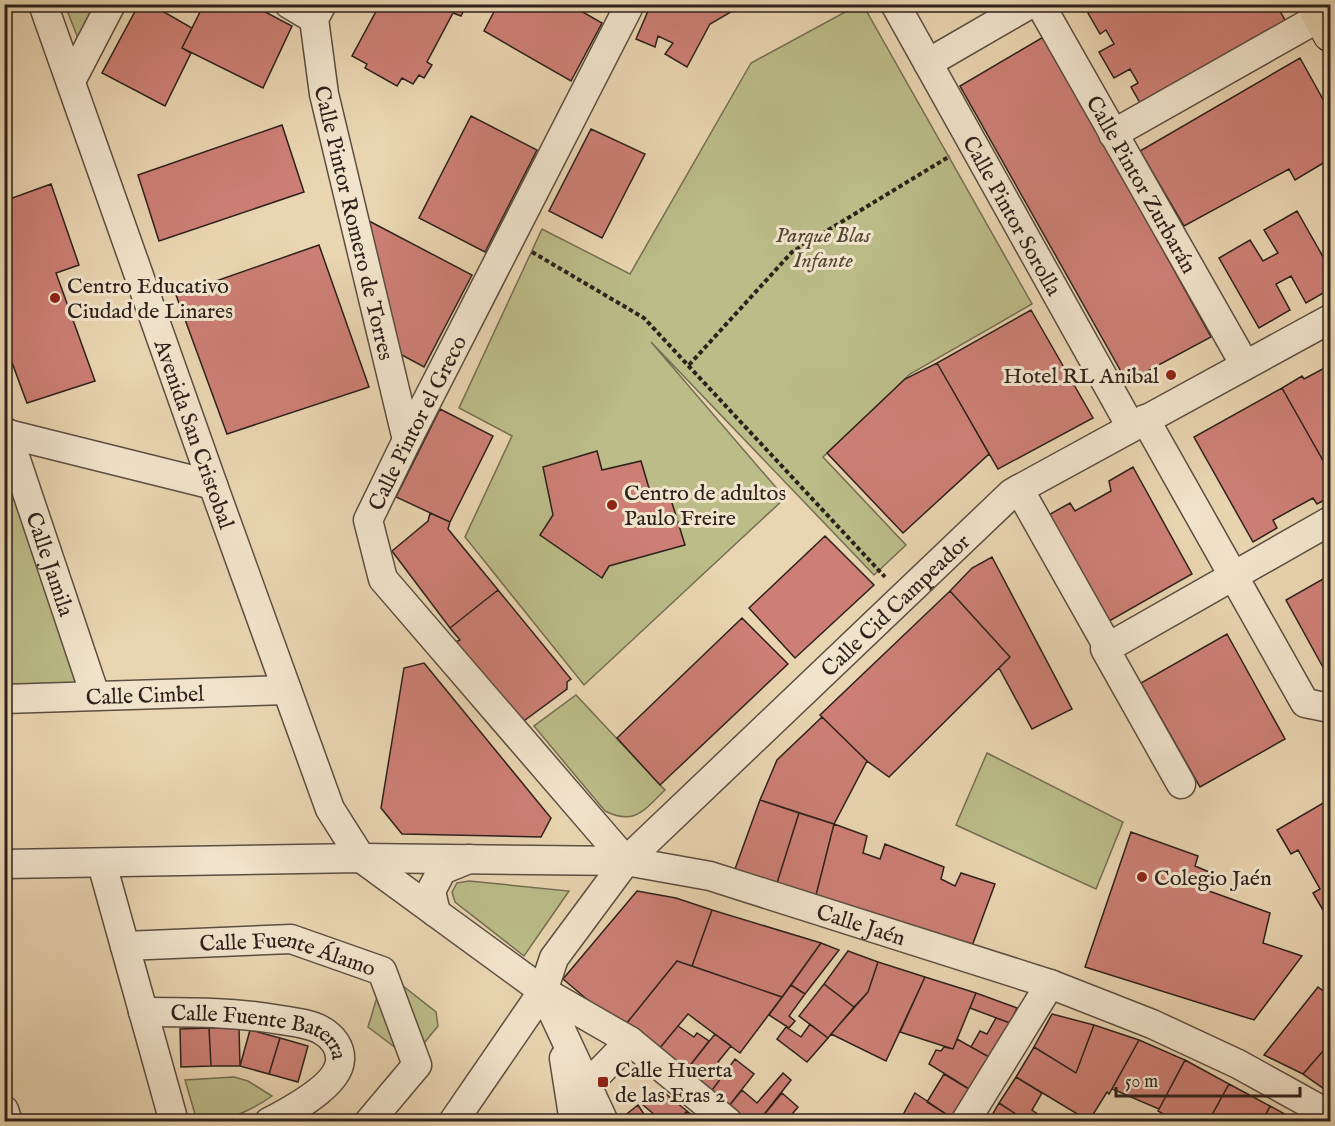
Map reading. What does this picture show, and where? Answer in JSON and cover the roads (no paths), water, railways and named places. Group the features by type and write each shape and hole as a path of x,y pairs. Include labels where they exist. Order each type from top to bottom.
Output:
{"street":[{"name":"Avenida San Cristobal","path":"43,4 330,809 361,858"},
{"path":"70,81 111,4"},
{"path":"290,4 318,12"},
{"name":"Calle Pintor el Greco","path":"626,861 383,579 368,520 630,4"},
{"name":"Calle Pintor Sorolla","path":"895,4 970,139 1138,423 1234,576 1305,703 1330,708"},
{"path":"928,63 1030,4"},
{"name":"Calle Pintor Zurbarán","path":"1040,4 1245,365"},
{"name":"Calle Pintor Romero de Torres","path":"318,12 324,94 407,440"},
{"path":"1113,134 1321,19"},
{"name":"Calle Cid Campeador","path":"453,1122 543,992 554,958 626,861 1012,493 1330,319"},
{"path":"6,433 213,485"},
{"name":"Calle Jamila","path":"6,433 95,695"},
{"path":"1019,489 1108,647"},
{"path":"1181,784 1105,649 1330,521"},
{"name":"Calle Cimbel","path":"4,699 287,690"},
{"path":"361,858 543,992 630,1041 728,1122"},
{"name":"Calle Jaén","path":"4,864 361,858 626,861 710,876 1050,984 1152,1024 1206,1049 1330,1115"},
{"path":"436,913 431,891 442,870 469,859"},
{"path":"102,864 174,1122"},
{"name":"Calle Fuente Álamo","path":"125,946 291,939 382,971 417,1065 369,1122"},
{"path":"965,1122 1050,984"},
{"path":"543,992 604,1122"},
{"name":"Calle Fuente Baterra","path":"143,1012 248,1015 313,1027 330,1036 340,1053 340,1062 335,1074 327,1084 308,1098 269,1122"},
{"path":"560,1028 574,1122"},
{"path":"587,1085 630,1041"},
{"path":"4,1110 8,1122"}],"place":[{"name":"Centro Educativo Ciudad de Linares","path":"55,298"},
{"name":"Hotel RL Anibal","path":"1171,375"},
{"name":"Centro de adultos Paulo Freire","path":"612,505"},
{"name":"Colegio Jaén","path":"1142,877"},
{"name":"Calle Huerta de las Eras 2","path":"603,1082"}],"park label":[{"name":"Parque Blas Infante","path":"823,246"}]}
